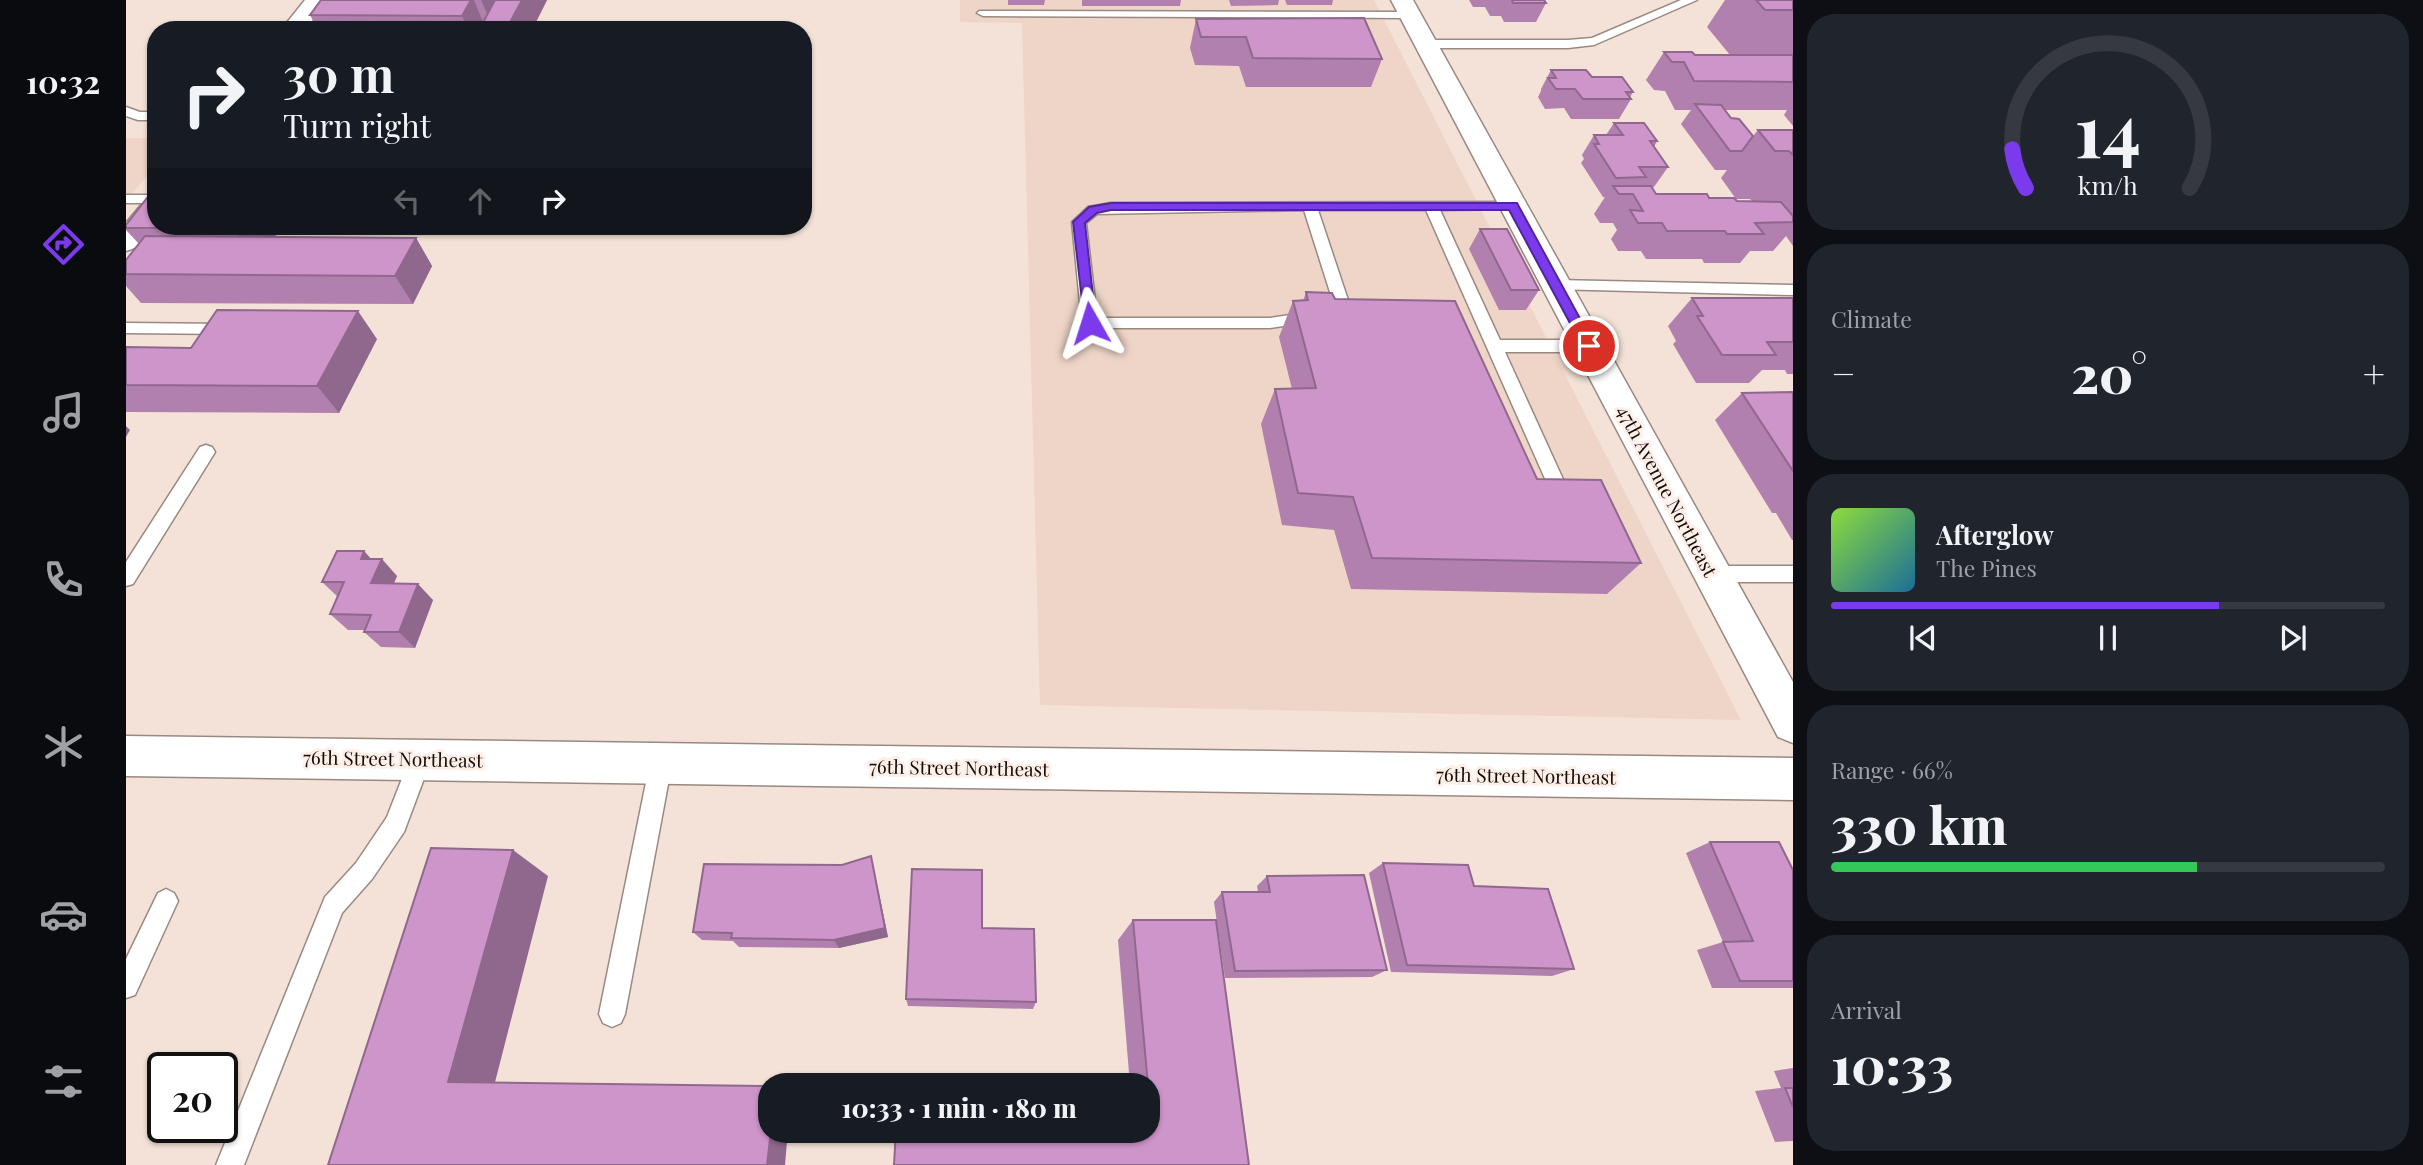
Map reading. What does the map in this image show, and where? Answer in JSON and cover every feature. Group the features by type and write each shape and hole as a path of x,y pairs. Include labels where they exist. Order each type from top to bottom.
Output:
{"street":[{"path":"300,21 317,0"},
{"name":"47th Avenue Northeast","path":"1406,8 1793,723"},
{"path":"126,242 147,216"},
{"name":"76th Street Northeast","path":"126,756 1793,779"}],"lane":[{"path":"1425,44 1568,44 1594,41 1691,0"},
{"path":"983,13 1406,8"},
{"path":"126,111 147,116"},
{"path":"126,199 147,199"},
{"path":"1310,206 1344,312 1270,323 1090,323 1079,222 1093,210 1111,207 1310,206 1513,206"},
{"path":"1431,206 1563,499"},
{"path":"1556,285 1793,290"},
{"path":"126,328 246,329"},
{"path":"1494,346 1589,346"},
{"path":"126,578 206,452"},
{"path":"1712,574 1793,574"},
{"path":"230,1165 333,905 364,871 396,824 420,760"},
{"path":"612,1014 661,763"},
{"path":"126,986 166,901"}],"shaded area":[{"path":"960,0 1374,0 1741,720 1040,705 1022,23 960,22"},
{"path":"126,138 147,138 147,176 126,201"}],"building":[{"path":"321,0 471,0 462,16 310,15"},
{"path":"495,0 522,0 511,21 484,21"},
{"path":"1512,0 1544,0 1546,3 1513,3"},
{"path":"1756,0 1793,0 1793,10 1765,10"},
{"path":"1364,18 1382,59 1253,58 1246,37 1201,37 1196,19"},
{"path":"1664,52 1692,52 1695,55 1793,55 1793,82 1694,81 1684,62 1672,62"},
{"path":"1551,70 1586,70 1592,77 1622,77 1633,92 1626,92 1631,99 1583,99 1575,89 1556,89 1548,78 1556,78"},
{"path":"1695,104 1721,105 1731,118 1739,119 1753,136 1742,151 1730,151"},
{"path":"1614,123 1644,123 1657,141 1650,141 1668,167 1639,167 1646,177 1616,178 1594,144 1599,144 1594,135 1623,135"},
{"path":"1758,130 1793,130 1793,155 1789,151 1775,151"},
{"path":"1613,186 1651,186 1656,194 1707,194 1709,198 1781,202 1793,216 1793,222 1755,223 1764,234 1667,231 1662,223 1638,223 1630,210 1643,211 1633,194 1619,194"},
{"path":"147,198 147,228 126,228"},
{"path":"1480,229 1507,229 1539,290 1511,290"},
{"path":"145,236 416,238 395,276 126,274 126,260"},
{"path":"1306,292 1332,293 1335,299 1455,301 1537,479 1601,480 1641,563 1372,558 1353,497 1298,493 1275,389 1316,388 1293,301 1308,300"},
{"path":"1692,298 1793,298 1793,342 1767,342 1776,355 1722,355 1697,316 1703,316"},
{"path":"217,310 358,311 317,386 126,385 126,347 191,348"},
{"path":"1793,392 1793,471 1742,393"},
{"path":"337,551 364,551 361,559 382,559 371,583 418,584 399,632 364,632 371,615 330,614 344,582 322,582"},
{"path":"1710,842 1779,842 1793,870 1793,981 1740,981 1723,942 1753,941"},
{"path":"431,848 513,850 448,1082 758,1086 758,1143 770,1143 767,1165 328,1165"},
{"path":"871,856 885,928 834,940 731,938 732,933 693,932 704,864 842,865"},
{"path":"1383,863 1468,865 1474,886 1548,889 1574,969 1407,965"},
{"path":"912,869 982,870 982,928 1034,929 1036,1002 906,999"},
{"path":"1364,875 1387,970 1235,971 1222,892 1270,892 1267,876"},
{"path":"1133,920 1216,920 1249,1165 894,1165 895,1143 1160,1143 1160,1073 1147,1073"},
{"path":"1785,1088 1793,1088 1793,1107"}],"route":[{"path":"1090,323 1079,222 1093,210 1111,207 1513,206 1589,346"}]}
